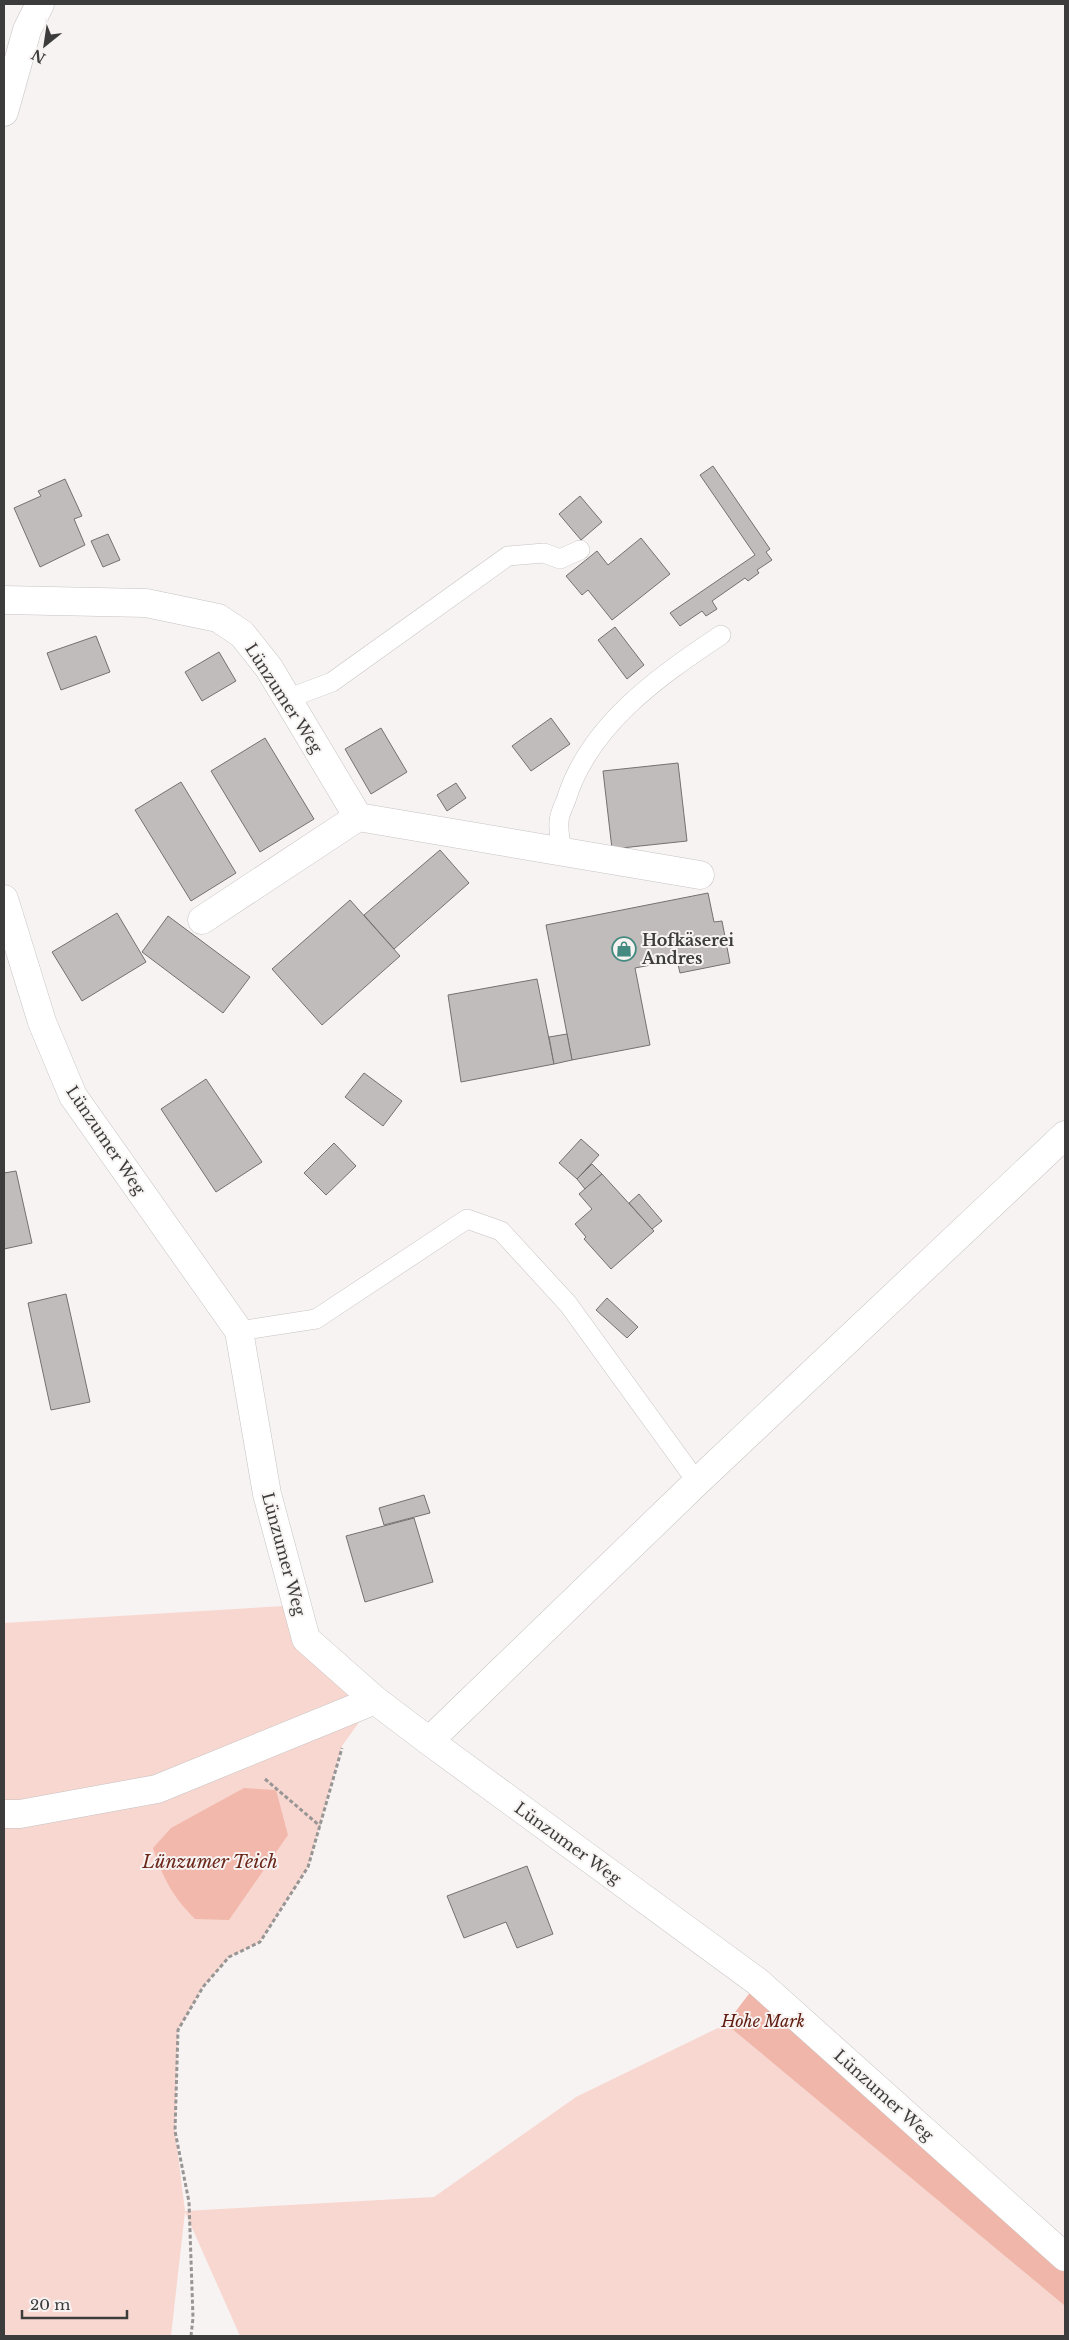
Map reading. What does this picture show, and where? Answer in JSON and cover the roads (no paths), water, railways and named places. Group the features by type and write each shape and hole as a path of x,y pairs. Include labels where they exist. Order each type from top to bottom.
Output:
{"street":[{"path":"4,112 27,30 40,4"},
{"name":"Lünzumer Weg","path":"4,600 146,603 218,618 242,634 269,668 358,817"},
{"path":"202,920 358,817 700,875"},
{"name":"Lünzumer Weg","path":"4,899 42,1022 73,1096 239,1331 267,1494 306,1638 375,1700 429,1742 758,1982 1065,2257"},
{"path":"429,1742 697,1482 1065,1135"},
{"path":"4,1814 20,1814 157,1789 375,1700"}],"lane":[{"path":"287,699 332,682 508,556 544,553 560,559 580,550"},
{"path":"562,852 559,822 573,777 588,750 628,706 668,670 721,635"},
{"path":"239,1331 316,1319 468,1219 502,1231 568,1304 697,1482"}],"water":[{"name":"Lünzumer Teich","path":"244,1788 276,1790 288,1835 229,1920 195,1919 169,1886 153,1848 171,1828"}],"place":[{"name":"Hofkäserei Andres","path":"624,949"}],"park label":[{"name":"Hohe Mark","path":"763,2021"}]}
